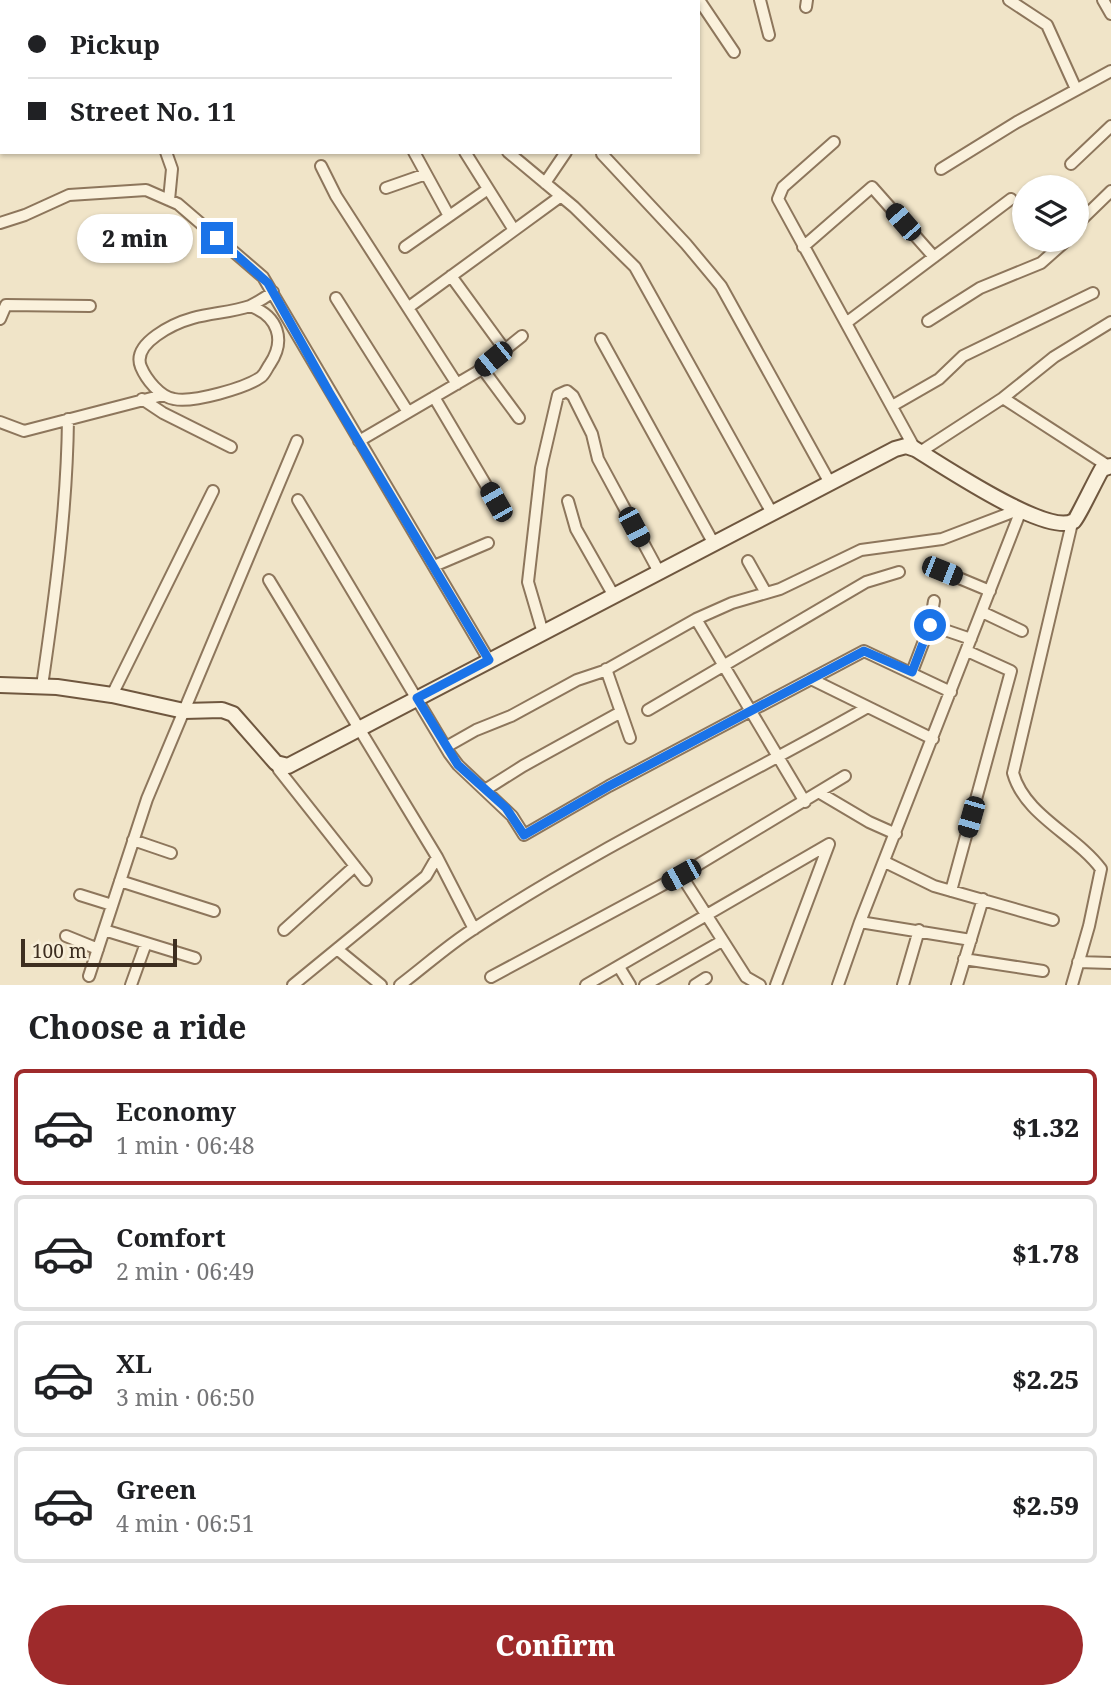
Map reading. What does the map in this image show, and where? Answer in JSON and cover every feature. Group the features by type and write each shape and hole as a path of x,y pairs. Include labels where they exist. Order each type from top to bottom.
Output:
{"street":[{"path":"760,0 769,34"},
{"path":"1009,0 1047,25 1076,89"},
{"path":"700,1 734,52"},
{"path":"1106,1 1111,14"},
{"path":"941,169 1111,71"},
{"path":"1071,164 1111,126"},
{"path":"834,142 795,175 779,194 779,204 917,450"},
{"path":"167,154 172,169 169,200"},
{"path":"415,154 449,216"},
{"path":"466,154 514,230"},
{"path":"510,154 561,196 635,267 772,513"},
{"path":"545,183 565,154"},
{"path":"602,154 686,244 721,286 830,483"},
{"path":"321,166 336,196 457,384"},
{"path":"386,188 426,174"},
{"path":"803,247 872,187 934,257"},
{"path":"0,223 69,195 139,189 177,204 262,277 274,292 489,660"},
{"path":"405,247 488,189"},
{"path":"409,307 561,196"},
{"path":"1089,214 1109,198"},
{"path":"846,323 1011,199"},
{"path":"928,321 980,288 1041,263 1053,252"},
{"path":"451,276 505,349"},
{"path":"250,306 270,319 280,337 278,352 262,376 239,388 201,397 174,399 163,395 144,375 139,362 141,351 150,338 190,318 250,306 274,292"},
{"path":"892,406 939,379 963,356 1093,293"},
{"path":"336,298 408,412"},
{"path":"0,319 6,304 90,306"},
{"path":"917,450 1003,398 1054,357 1111,322"},
{"path":"359,441 482,368 522,335"},
{"path":"601,339 714,544"},
{"path":"482,368 519,418"},
{"path":"543,632 528,582 541,468 558,395 567,391 573,396 592,434 598,459 659,572"},
{"path":"0,422 24,431 163,395"},
{"path":"434,397 496,502"},
{"path":"1003,398 1109,466"},
{"path":"142,399 163,413 231,447"},
{"path":"42,686 59,568 68,419"},
{"path":"89,976 147,799 297,441"},
{"path":"276,763 288,766 895,449 906,446 917,450 1018,510 1062,523 1072,523 1078,519 1089,490 1102,469 1109,466"},
{"path":"112,695 214,491"},
{"path":"298,500 458,765 506,808 524,835 609,786 864,651 951,692"},
{"path":"568,501 576,529 614,596"},
{"path":"838,985 860,922 1018,518 1018,510"},
{"path":"446,747 577,680 607,669 696,619 732,603 780,589 861,550 942,539 1018,510"},
{"path":"1072,523 1013,773 1016,782 1041,815 1090,855 1101,869 1072,985"},
{"path":"434,566 488,543"},
{"path":"748,561 766,593"},
{"path":"942,571 990,591"},
{"path":"648,710 866,582 899,572"},
{"path":"269,580 437,857 474,929"},
{"path":"912,672 930,625 934,601"},
{"path":"982,612 1022,631"},
{"path":"696,619 805,802"},
{"path":"930,625 1011,671 951,891"},
{"path":"607,669 630,738"},
{"path":"811,679 933,739"},
{"path":"0,685 42,686 112,695 184,711 222,710 233,714 276,763 366,880"},
{"path":"400,985 474,929 593,856 869,707"},
{"path":"485,790 569,739 621,712"},
{"path":"491,977 681,875 845,776"},
{"path":"820,793 869,822 896,834"},
{"path":"133,841 171,853"},
{"path":"586,985 830,844 776,985"},
{"path":"293,985 307,981 337,949 426,876 437,857"},
{"path":"885,862 934,886 1054,920"},
{"path":"284,930 355,866"},
{"path":"681,875 748,981 760,985"},
{"path":"120,881 214,911"},
{"path":"1097,889 1111,891"},
{"path":"80,895 112,905"},
{"path":"957,985 984,899"},
{"path":"860,922 971,940"},
{"path":"104,930 195,958"},
{"path":"903,985 919,930"},
{"path":"66,936 98,949"},
{"path":"645,985 722,941"},
{"path":"131,985 146,943"},
{"path":"337,949 381,985"},
{"path":"964,959 1043,971"},
{"path":"1078,962 1111,963"},
{"path":"619,967 630,985"},
{"path":"695,985 706,978"}],"route":[{"path":"217,238 268,283 329,392 489,660 417,698 458,765 506,808 524,835 609,786 864,651 912,672 930,625"}]}
